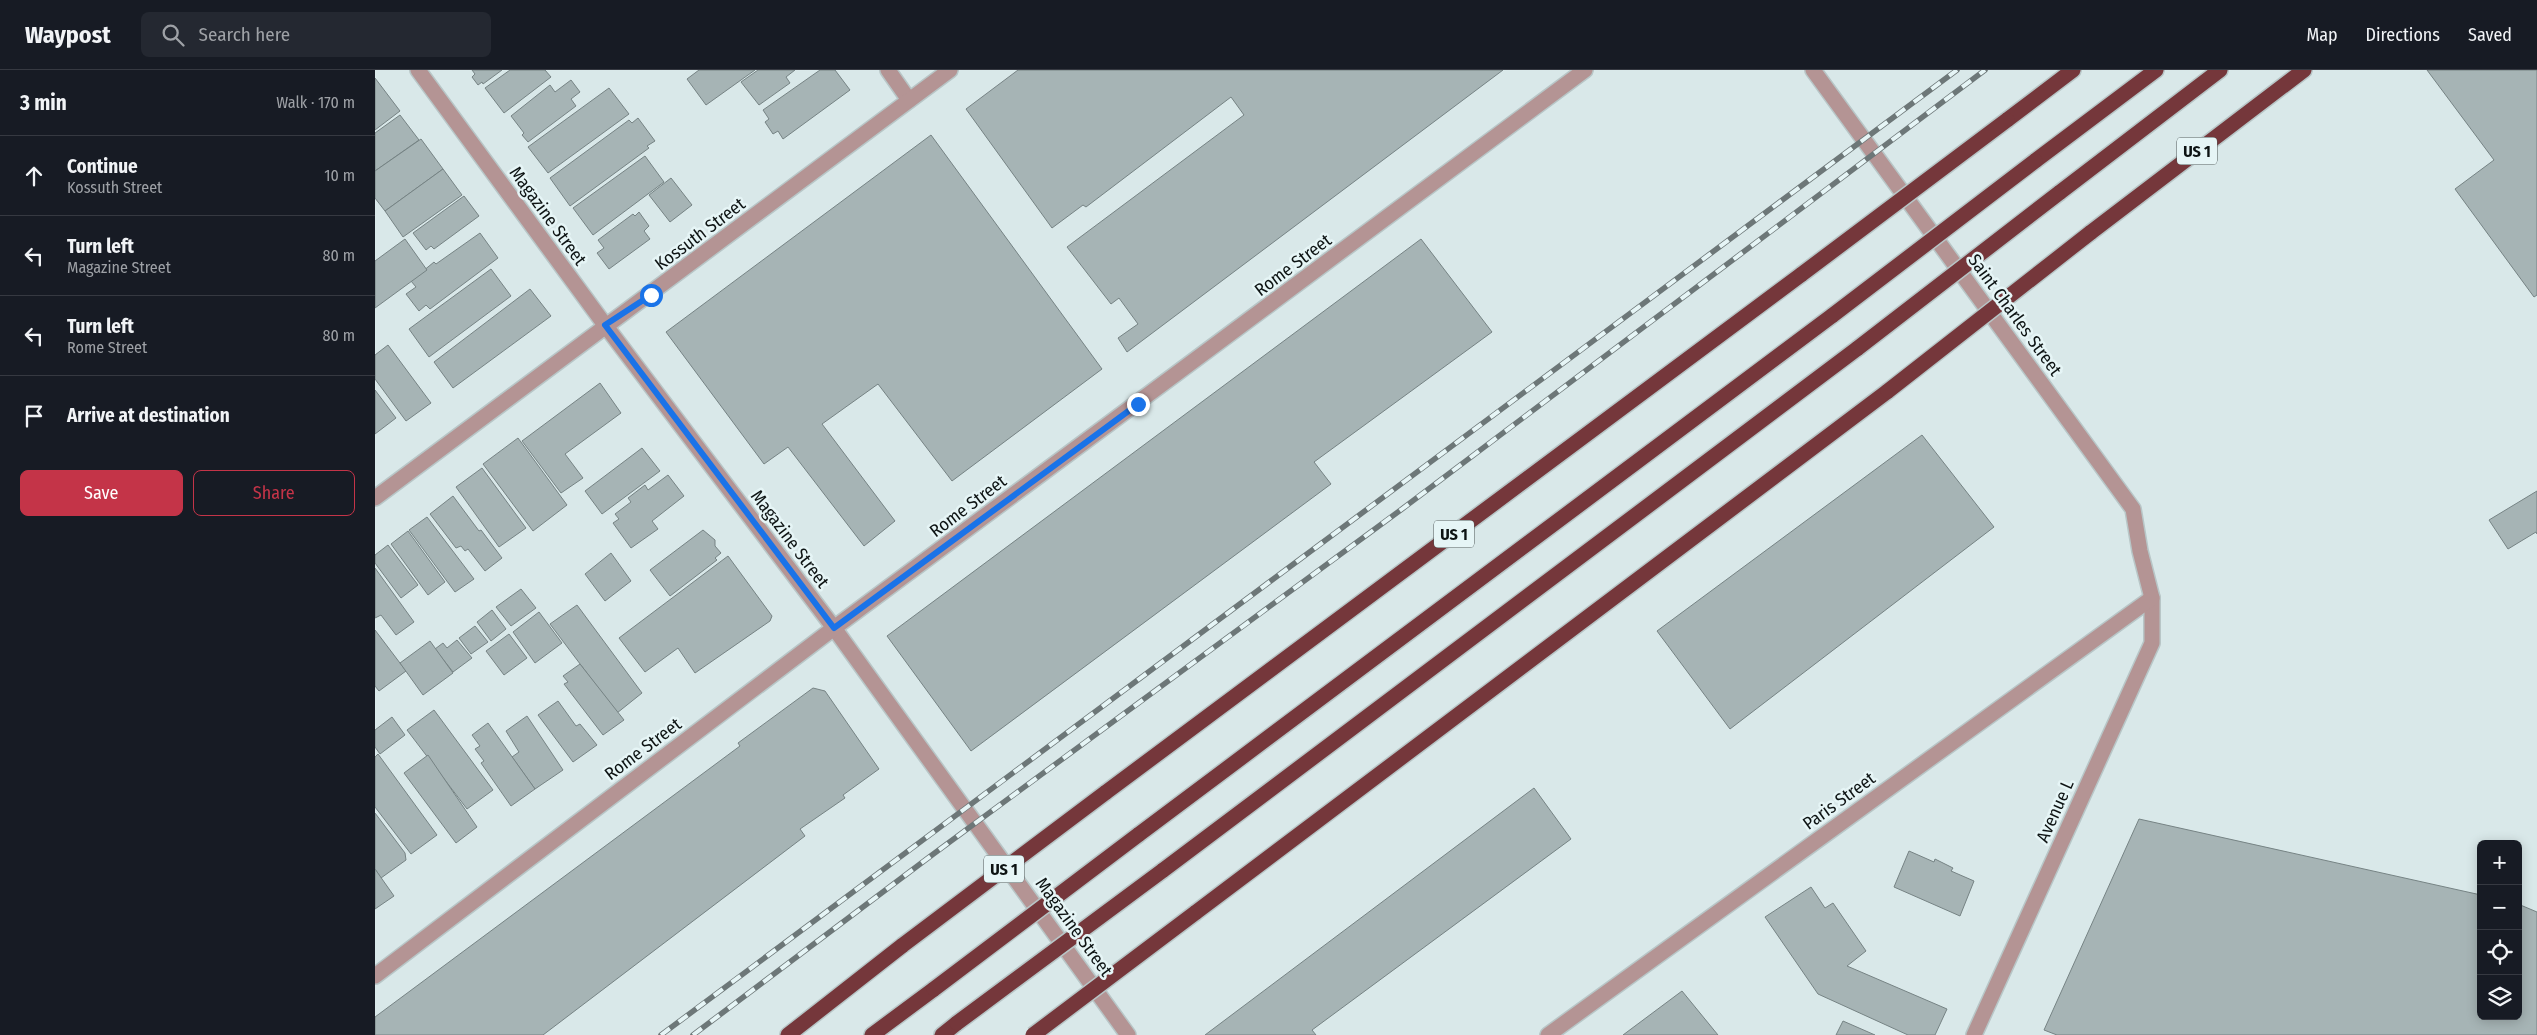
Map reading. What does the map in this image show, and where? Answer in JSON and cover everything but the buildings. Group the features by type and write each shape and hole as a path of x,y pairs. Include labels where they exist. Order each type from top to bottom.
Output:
{"highway":[{"name":"US 1","path":"788,1035 903,945 1105,793 2073,70"},
{"path":"872,1035 1833,315 2156,70"},
{"path":"942,1035 1858,348 2220,70"},
{"name":"US 1","path":"1033,1035 1888,391 2090,232 2304,70"}],"street":[{"name":"Magazine Street","path":"418,70 605,325 834,628 1128,1035"},
{"path":"888,70 909,100"},
{"name":"Kossuth Street","path":"375,498 605,325 651,295 950,70"},
{"name":"Rome Street","path":"375,976 834,628 1585,70"},
{"name":"Saint Charles Street","path":"1813,70 2133,509 2140,551 2152,598"},
{"name":"Paris Street","path":"1547,1035 2152,598"},
{"name":"Avenue L","path":"1973,1035 2152,643 2152,598"}],"railway":[{"path":"661,1035 1957,70"},
{"path":"693,1035 932,855 1402,509 1985,70"}],"route":[{"path":"651,295 605,325 834,628 1138,404"}]}
